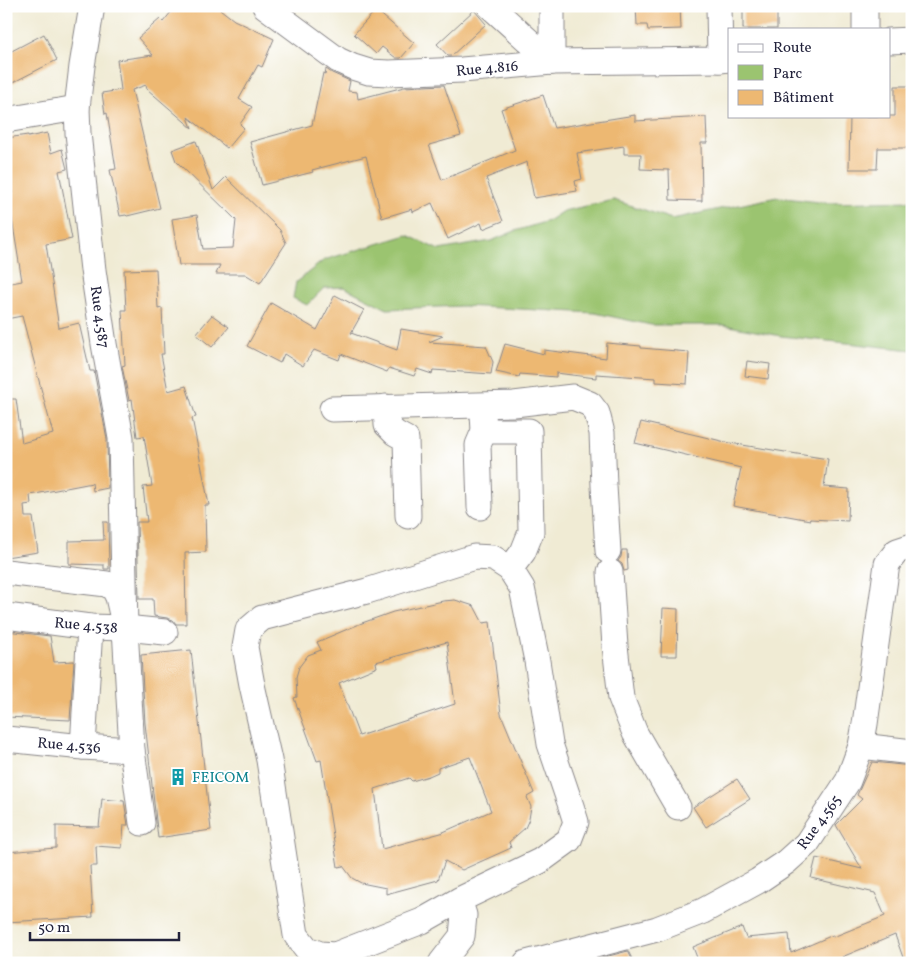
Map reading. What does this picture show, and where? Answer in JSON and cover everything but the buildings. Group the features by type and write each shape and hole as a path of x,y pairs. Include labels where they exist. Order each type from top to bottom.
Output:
{"street":[{"name":"Rue 4.587","path":"92,6 77,108 78,133 104,344 121,438 125,628"},
{"name":"Rue 4.816","path":"265,6 338,60 370,72 462,70 552,62 725,59"},
{"path":"490,6 552,62"},
{"path":"552,6 552,62"},
{"path":"719,6 725,59"},
{"path":"865,6 865,28"},
{"path":"890,41 912,40"},
{"path":"6,120 77,108"},
{"path":"332,409 514,404 573,397 590,404 598,413 602,433 615,646 621,698 635,733 678,807"},
{"path":"480,507 478,445 484,431 482,404"},
{"path":"386,407 387,425 406,439 408,516"},
{"path":"484,431 528,431 531,532 523,552 510,569"},
{"name":"Rue 4.565","path":"526,963 657,929 703,911 749,886 786,862 807,843 848,781 861,746 887,564 897,551 912,546"},
{"path":"474,556 493,558 510,569 522,588 537,661 550,744 576,822 569,840 540,861 459,900 422,921 335,955 320,954 307,949 296,935 269,760 245,647 248,630 262,618 358,593 474,556"},
{"path":"6,572 107,584 114,589 118,597 125,628 132,750 142,823"},
{"name":"Rue 4.538","path":"6,616 90,627 165,632"},
{"path":"83,748 90,627"},
{"name":"Rue 4.536","path":"6,739 83,748 132,750"},
{"path":"861,746 912,752"},
{"path":"441,963 462,936 464,915 459,900"}],"green space":[{"path":"777,197 827,203 912,201 912,350 781,336 724,325 651,325 595,313 463,306 387,309 344,287 324,288 307,305 293,298 296,282 324,260 407,235 439,250 491,241 548,221 563,211 614,200 672,219"}],"place":[{"name":"FEICOM","path":"178,777"}]}
